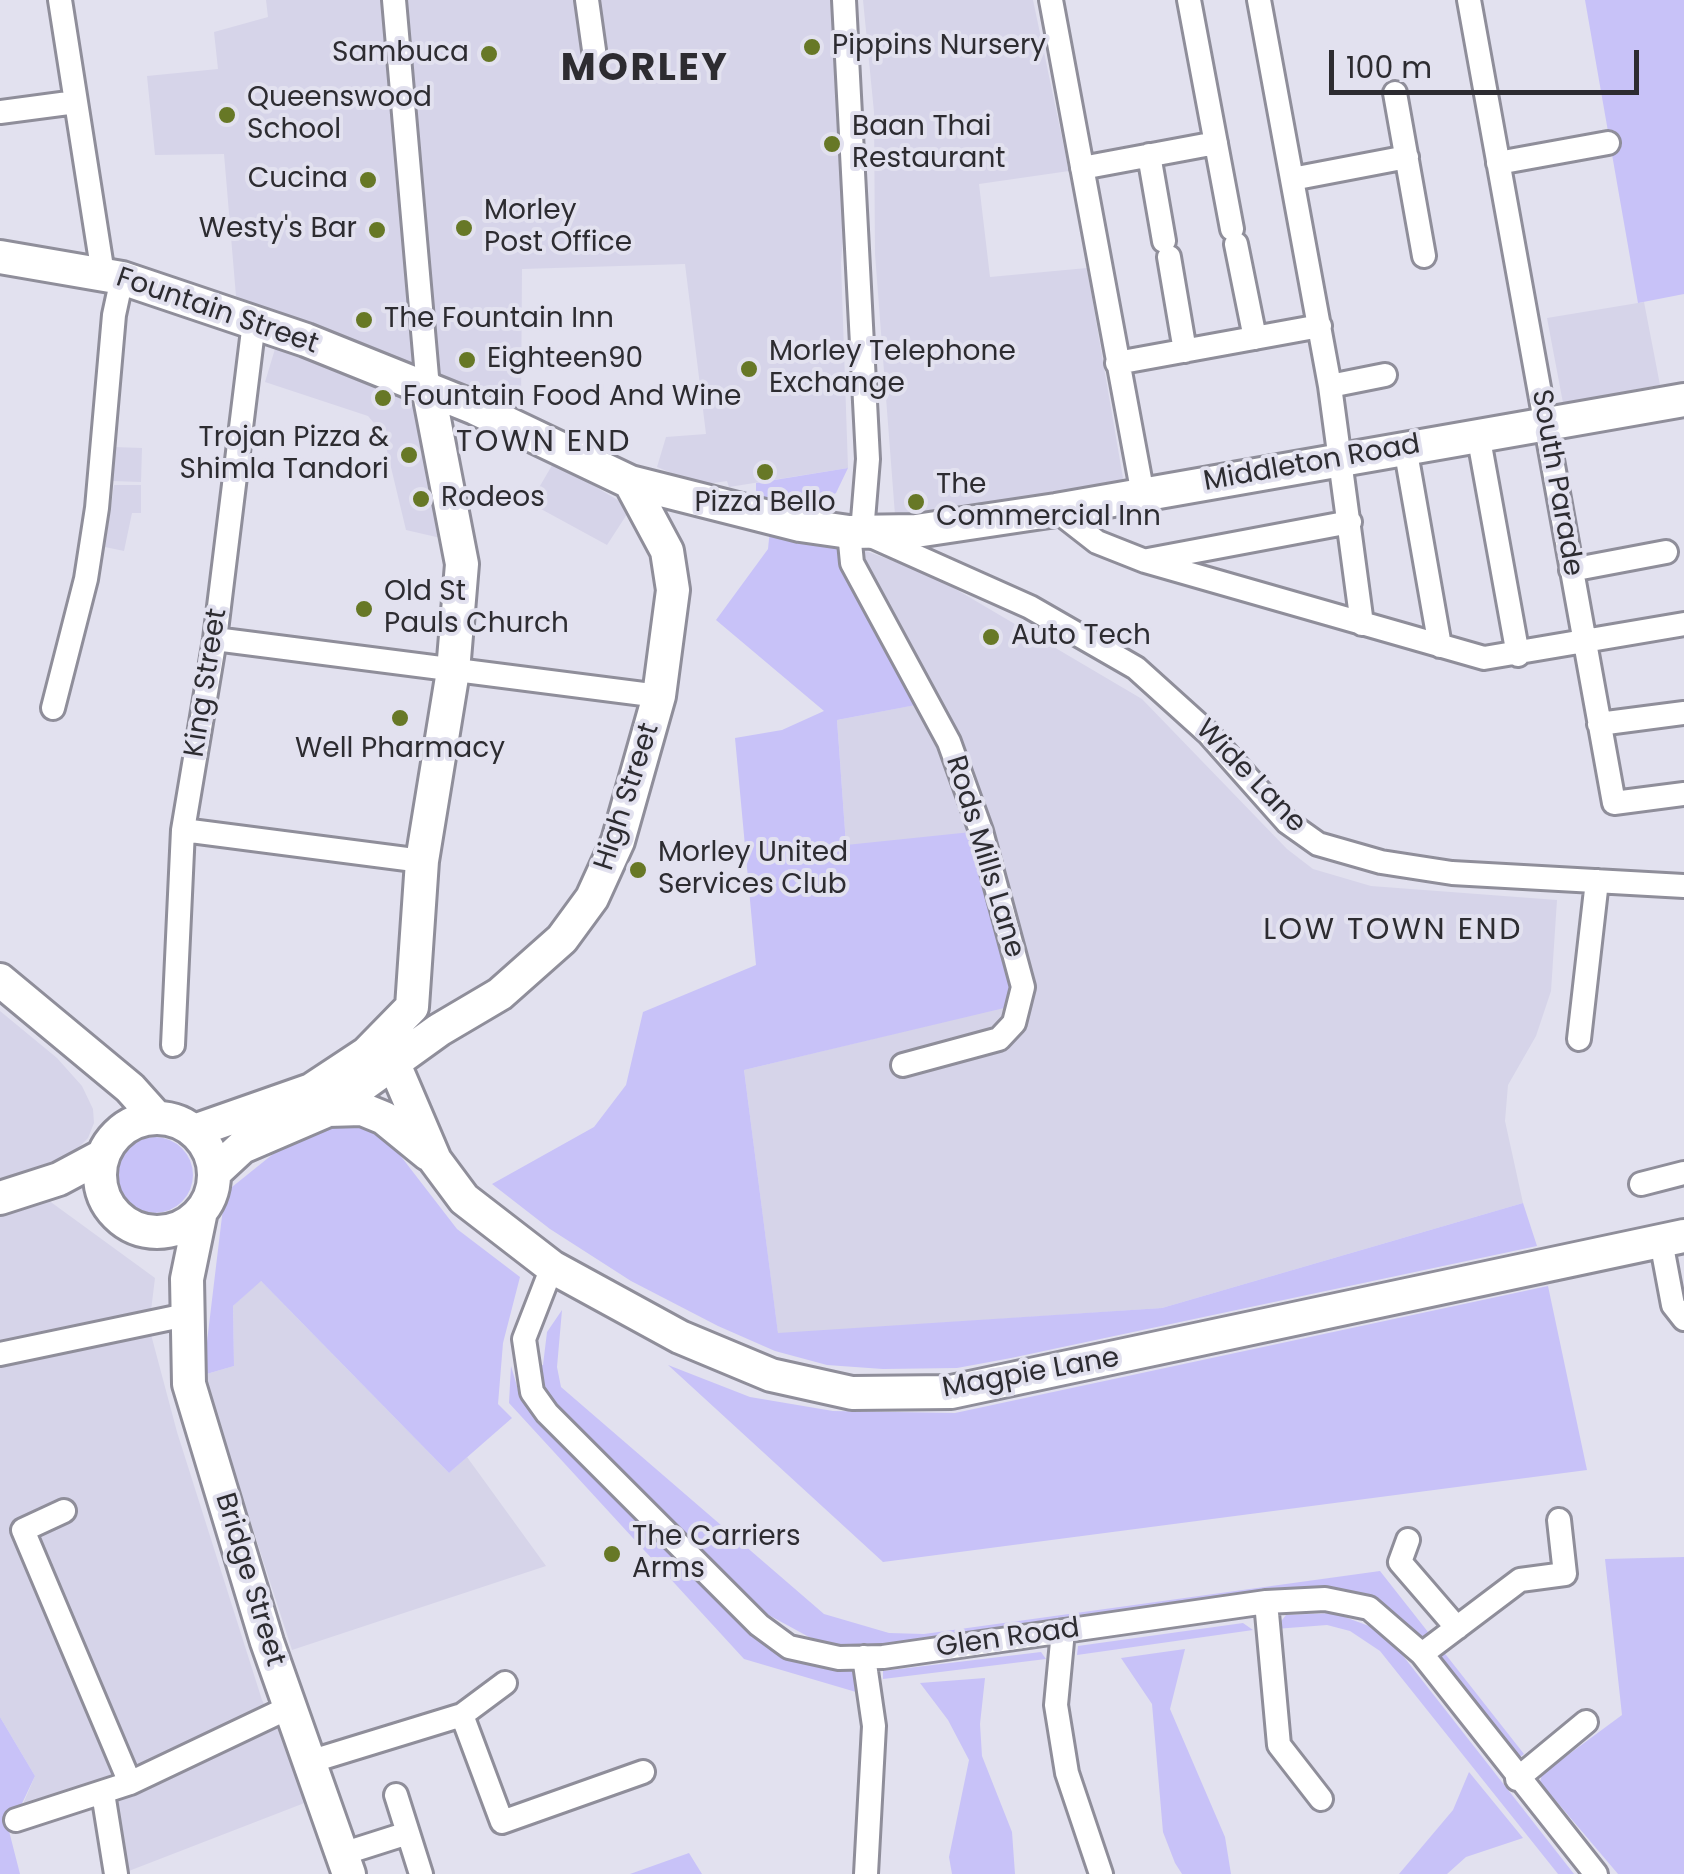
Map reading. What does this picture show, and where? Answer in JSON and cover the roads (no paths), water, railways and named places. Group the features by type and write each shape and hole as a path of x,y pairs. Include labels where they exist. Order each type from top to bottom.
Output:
{"street":[{"path":"53,708 86,578 97,508 114,315 112,276 76,102 60,0"},
{"path":"194,1131 320,1100 412,1007 422,862 453,671 462,564 428,388 394,0"},
{"path":"588,0 594,50"},
{"name":"Rods Mills Lane","path":"844,0 868,459 852,563 949,742 981,832 1023,987 1014,1024 998,1038 903,1065"},
{"path":"1051,0 1144,494"},
{"path":"1190,0 1255,338"},
{"path":"1259,0 1330,386 1362,624"},
{"name":"South Parade","path":"1469,0 1614,803 1684,794"},
{"path":"1394,93 1424,256"},
{"path":"0,112 76,102"},
{"path":"1082,168 1216,142"},
{"path":"1498,163 1608,142"},
{"path":"1149,155 1185,351"},
{"path":"1292,179 1407,157"},
{"name":"Fountain Street","path":"0,257 112,276 254,322 428,388"},
{"name":"King Street","path":"173,1045 184,830 215,639 254,322"},
{"path":"1118,363 1320,326"},
{"path":"1330,386 1385,375"},
{"name":"Middleton Road","path":"428,388 630,482 856,532 916,530 1056,510 1684,400"},
{"path":"1478,434 1518,655"},
{"path":"1404,448 1440,646"},
{"name":"High Street","path":"393,1072 439,1030 528,972 578,919 618,841 659,696 673,590 667,550 630,482"},
{"path":"667,550 694,512 744,510"},
{"path":"1056,510 1098,542 1145,561 1484,658 1684,624"},
{"path":"1145,561 1350,522"},
{"name":"Wide Lane","path":"856,532 1013,598 1136,668 1208,734 1287,822 1318,844 1382,862 1452,873 1684,886"},
{"path":"1572,570 1666,552"},
{"path":"215,639 659,696"},
{"path":"1599,724 1684,713"},
{"path":"184,830 422,862"},
{"path":"1578,1040 1597,881"},
{"path":"0,980 102,1065 156,1118 194,1131 206,1145 214,1173 212,1191 201,1211 185,1225 157,1232 128,1225 104,1197 59,1180"},
{"path":"412,1007 439,1030"},
{"path":"102,1065 112,1106 104,1197"},
{"path":"214,1173 242,1147 360,1071 393,1072"},
{"name":"Magpie Lane","path":"393,1072 435,1160 464,1199 552,1267 613,1304 772,1375 852,1392 952,1392 1672,1239"},
{"name":"Magpie Lane","path":"320,1100 384,1118 435,1160"},
{"path":"0,1198 59,1180 106,1149 123,1128 156,1118"},
{"path":"1641,1184 1684,1173"},
{"name":"Bridge Street","path":"201,1211 187,1279 188,1384 308,1762 345,1864"},
{"path":"157,1232 187,1279"},
{"path":"1672,1239 1673,1305 1684,1320"},
{"name":"Glen Road","path":"552,1267 524,1339 532,1392 547,1413 759,1626 790,1647 838,1658 864,1658 1266,1602 1325,1599 1369,1608 1422,1654 1517,1779 1596,1874"},
{"path":"0,1354 186,1315"},
{"path":"64,1511 24,1530 130,1783"},
{"path":"1422,1654 1520,1580 1565,1574 1559,1520"},
{"path":"1408,1540 1400,1562 1457,1628"},
{"path":"1266,1602 1278,1745 1322,1798"},
{"path":"1062,1631 1056,1704 1067,1773 1101,1874"},
{"path":"864,1658 874,1726 866,1874"},
{"path":"308,1762 462,1715 505,1684"},
{"path":"16,1820 130,1783 290,1706"},
{"path":"462,1715 502,1822 643,1772"},
{"path":"1517,1779 1586,1722"},
{"path":"103,1792 116,1874"},
{"path":"396,1795 421,1874"},
{"path":"345,1864 408,1833"}],"place":[{"name":"Pippins Nursery","path":"812,47"},
{"name":"Sambuca","path":"489,54"},
{"name":"Queenswood School","path":"227,115"},
{"name":"Baan Thai Restaurant","path":"832,144"},
{"name":"Cucina","path":"368,180"},
{"name":"Morley Post Office","path":"464,228"},
{"name":"Westy's Bar","path":"377,230"},
{"name":"The Fountain Inn","path":"364,320"},
{"name":"Eighteen90","path":"467,360"},
{"name":"Morley Telephone Exchange","path":"749,369"},
{"name":"Fountain Food And Wine","path":"383,398"},
{"name":"Trojan Pizza & Shimla Tandori","path":"409,455"},
{"name":"Pizza Bello","path":"765,472"},
{"name":"Rodeos","path":"421,499"},
{"name":"The Commercial Inn","path":"916,502"},
{"name":"Old St Pauls Church","path":"364,609"},
{"name":"Auto Tech","path":"991,637"},
{"name":"Well Pharmacy","path":"400,718"},
{"name":"Morley United Services Club","path":"638,870"},
{"name":"The Carriers Arms","path":"612,1554"}],"district":[{"name":"MORLEY","path":"645,70"},
{"name":"TOWN END","path":"544,443"},
{"name":"LOW TOWN END","path":"1393,931"}]}
